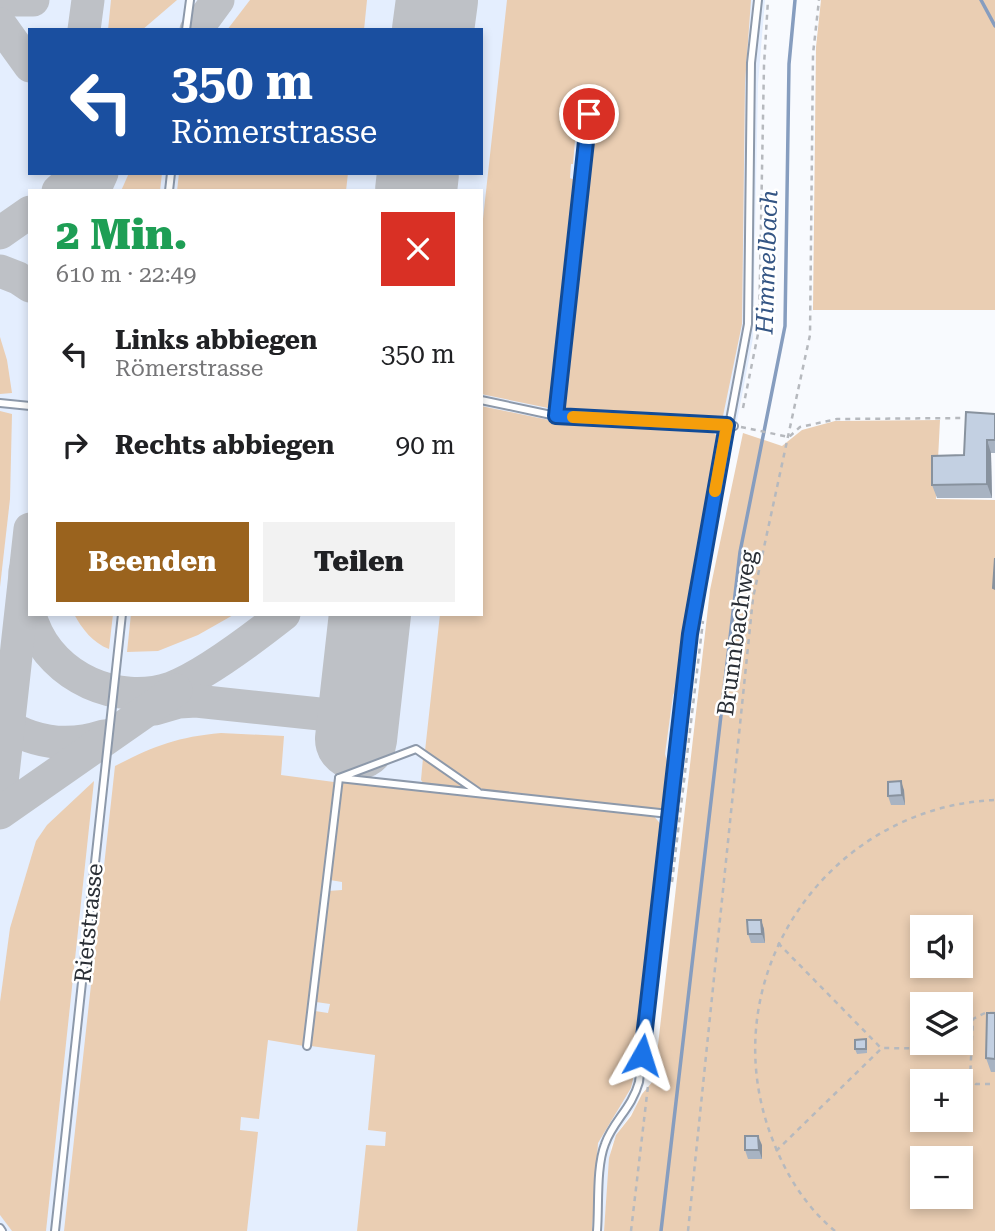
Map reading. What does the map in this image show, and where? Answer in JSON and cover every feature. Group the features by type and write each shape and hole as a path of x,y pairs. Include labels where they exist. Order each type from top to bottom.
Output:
{"lane":[{"path":"186,28 190,0"},
{"path":"597,1231 603,1150 610,1133 634,1099 639,1082 696,590 731,426 748,324 751,63 758,0"},
{"path":"556,416 589,114 581,113"},
{"path":"575,168 583,169"},
{"path":"483,400 556,416 731,426"},
{"path":"0,403 28,406"},
{"name":"Rietstrasse","path":"55,1231 122,616"},
{"path":"339,778 416,749 478,792"},
{"path":"339,778 669,814"},
{"path":"307,1046 339,778"}],"path":[{"name":"Brunnbachweg","path":"688,1231 753,598 810,335 813,54 819,0"},
{"path":"750,429 789,437 800,427 837,419 968,418"},
{"path":"671,893 703,619"},
{"path":"835,1231 798,1191 776,1151 760,1096 755,1028 763,986 778,943 807,897 843,858 885,829 931,809 995,800"},
{"path":"778,943 882,1048 910,1048"},
{"path":"973,1019 985,1013 995,1013"},
{"path":"776,1151 882,1048"},
{"path":"971,1055 970,1078 976,1084 995,1084"},
{"path":"631,1231 648,1086"}],"shaded area":[{"path":"0,0 765,0 758,84 753,338 700,612 644,1085 635,1108 611,1147 604,1231 0,1231"},
{"path":"111,0 177,0 144,28 108,28"},
{"path":"250,0 367,0 364,28 229,28"},
{"path":"507,0 751,0 745,83 742,324 723,416 716,420 562,410 560,403 592,107 578,105 570,178 577,181 553,409 483,394 483,219"},
{"path":"821,0 995,0 995,310 813,310 816,47"},
{"path":"128,175 162,175 160,189 122,189"},
{"path":"179,175 348,175 346,189 177,189"},
{"path":"0,337 7,360 12,393 0,394"},
{"path":"483,406 568,424 710,431 719,437 686,614 679,684 673,695 665,754 669,768 665,807 657,810 489,791 476,787 425,751 440,616 483,616"},
{"path":"0,411 12,414 10,499 0,587"},
{"path":"940,420 936,499 995,500 995,1231 604,1231 609,1158 616,1135 654,1080 710,590 743,433 782,446 802,430 835,421"},
{"path":"75,616 113,616 109,649 88,635"},
{"path":"131,616 231,616 198,635 158,651 127,652"},
{"path":"221,733 284,736 281,775 334,782 304,1046 268,1040 259,1119 241,1117 240,1130 258,1132 247,1231 64,1231 115,766 166,744"},
{"path":"423,758 468,789 424,784 421,780"},
{"path":"94,781 46,1231 12,1231 0,1215 0,1002 10,928 36,841 47,825"},
{"path":"341,782 653,815 663,827 635,1070 631,1088 598,1143 592,1231 357,1231 366,1145 385,1146 386,1132 368,1130 375,1055 311,1046 315,1011 328,1013 330,1004 316,1002 328,891 342,890 342,882 330,880"}],"building":[{"path":"966,412 995,414 995,440 987,440 987,484 932,485 932,456 964,455"},
{"path":"995,558 995,589 993,588"},
{"path":"901,781 902,795 888,796 888,782"},
{"path":"747,920 761,920 762,934 748,934"},
{"path":"987,1013 995,1013 995,1059 986,1058"},
{"path":"866,1039 866,1049 855,1049 855,1040"},
{"path":"745,1136 758,1136 759,1150 745,1150"}],"waterway":[{"name":"Himmelbach","path":"661,1231 740,552 785,326 789,64 795,0"},
{"path":"981,0 995,26"}],"taxiway":[{"path":"10,0 33,0"},
{"path":"84,28 88,0"},
{"path":"197,28 218,0"},
{"path":"0,24 28,63"},
{"path":"60,189 76,175"},
{"path":"95,189 101,175"},
{"path":"0,233 28,213"},
{"path":"0,271 28,285"},
{"path":"0,801 28,547"},
{"path":"25,571 28,605"},
{"path":"31,616 42,643 71,673 109,690 130,693 151,693 184,682 229,655 281,616"},
{"path":"0,813 176,690"},
{"path":"155,709 179,702 196,701 358,718"},
{"path":"0,721 37,739 50,741 77,742 104,736"}],"runway":[{"path":"433,28 437,0"},
{"path":"416,189 418,175"},
{"path":"356,739 370,616"}],"slow traffic":[{"path":"573,417 727,425 715,491"}],"route":[{"path":"589,114 556,416 727,425 690,634 642,1055"}]}
